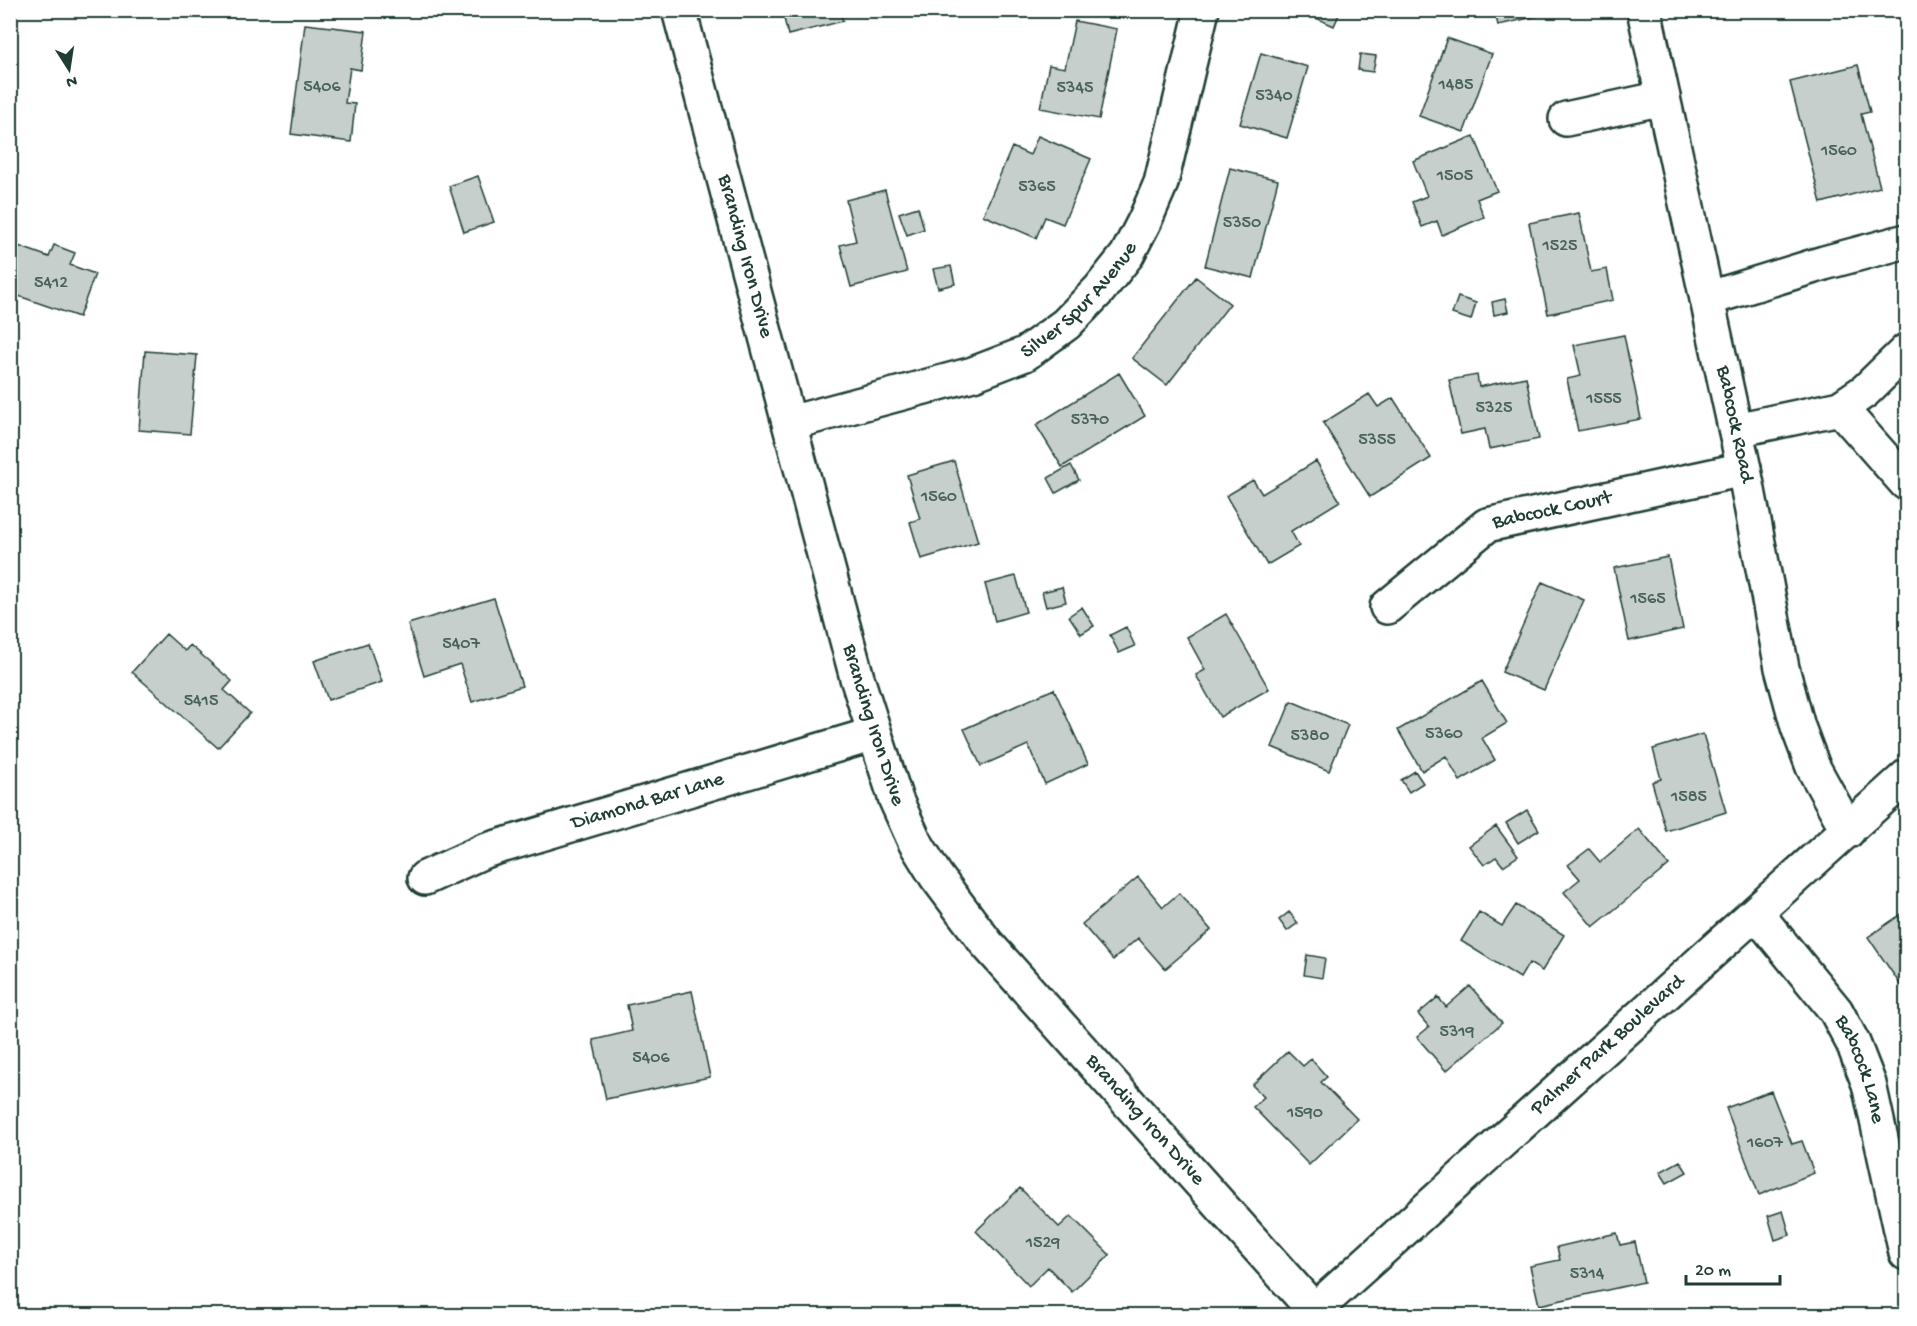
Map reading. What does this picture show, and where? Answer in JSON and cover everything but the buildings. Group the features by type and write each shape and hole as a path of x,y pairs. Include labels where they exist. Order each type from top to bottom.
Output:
{"street":[{"name":"Branding Iron Drive","path":"679,10 857,678 896,800 915,842 936,876 987,944 1311,1313"},
{"name":"Silver Spur Avenue","path":"790,423 973,374 1025,354 1066,324 1099,290 1127,255 1145,220 1161,183 1202,10"},
{"name":"Babcock Road","path":"1644,10 1736,430 1782,668 1798,727 1813,767 1848,831"},
{"path":"1566,119 1663,98"},
{"path":"1707,299 1824,263 1906,241"},
{"path":"1736,430 1840,408 1865,392 1906,351"},
{"path":"1840,408 1906,483"},
{"name":"Babcock Court","path":"1387,607 1487,525 1744,469"},
{"name":"Diamond Bar Lane","path":"425,878 484,851 874,734"},
{"name":"Palmer Park Boulevard","path":"1311,1313 1906,777"},
{"name":"Babcock Lane","path":"1756,914 1836,1011 1853,1043 1869,1084 1906,1253"}]}
